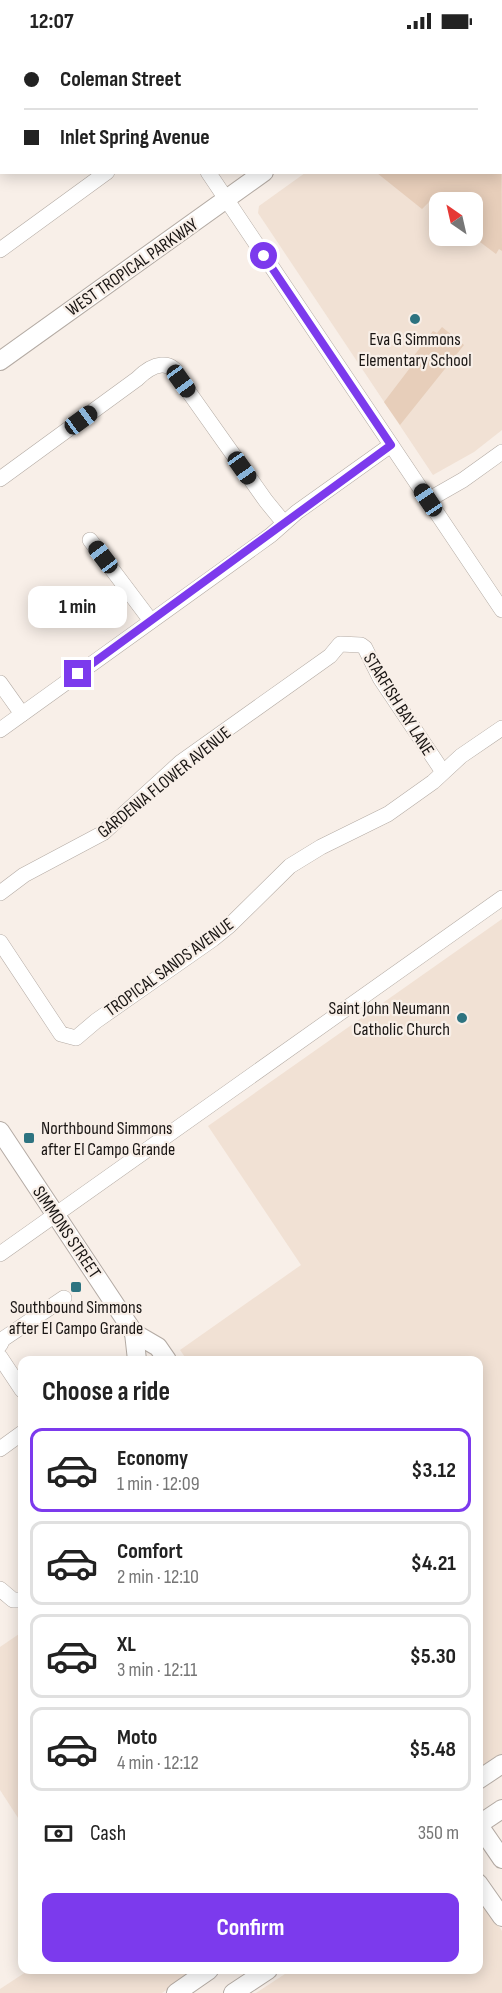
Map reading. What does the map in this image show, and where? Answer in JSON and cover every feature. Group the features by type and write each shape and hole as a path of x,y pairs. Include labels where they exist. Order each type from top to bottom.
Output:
{"main road":[{"name":"WEST TROPICAL PARKWAY","path":"0,361 261,174"},
{"name":"SIMMONS STREET","path":"0,1131 134,1333 158,1347 164,1356"},
{"name":"SIMMONS STREET","path":"134,1333 137,1356"},
{"path":"483,1777 502,1764"},
{"path":"483,1822 502,1809"},
{"path":"483,1831 502,1859"},
{"path":"483,1889 502,1917"},
{"path":"176,1993 203,1974"},
{"path":"233,1993 262,1974"}],"street":[{"path":"0,250 104,174"},
{"path":"209,174 502,610"},
{"path":"0,479 155,364 174,369 179,375 259,492 284,523"},
{"path":"0,729 391,445"},
{"path":"428,500 463,480 502,452"},
{"path":"90,540 151,621"},
{"name":"STARFISH BAY LANE","path":"351,643 365,648 380,678 443,772"},
{"name":"GARDENIA FLOWER AVENUE","path":"0,893 24,875 103,833 181,762 330,656 340,644 351,643"},
{"path":"0,683 22,714"},
{"name":"TROPICAL SANDS AVENUE","path":"0,942 61,1034 76,1038 96,1021 213,939 290,866 321,847 388,814 461,756 502,728"},
{"path":"0,1254 502,898"},
{"path":"0,1345 3,1339 64,1298"},
{"path":"0,1358 18,1384"},
{"path":"0,1449 18,1436"},
{"path":"0,1589 18,1599"}],"shaded area":[{"name":"Eva G Simmons Elementary School","path":"304,174 502,174 502,430 474,452 433,475 258,213 259,206"},
{"path":"378,174 502,174 502,251 499,249 496,254 483,244 483,192 429,192 429,202 422,209"},
{"path":"442,327 464,345 400,425 384,402 416,360 413,357 433,331 437,333"},
{"path":"502,919 502,1754 483,1767 483,1356 184,1356 180,1350 301,1265 208,1126"},
{"path":"18,1635 18,1818 0,1790 0,1647"},
{"path":"483,1902 502,1931 502,1993 256,1993 285,1974 483,1974"},
{"path":"23,1974 190,1974 162,1993 0,1993 0,1989"}],"place":[{"name":"Eva G Simmons Elementary School","path":"415,319"},
{"name":"Saint John Neumann Catholic Church","path":"462,1018"},
{"name":"Northbound Simmons after El Campo Grande","path":"29,1138"},
{"name":"Southbound Simmons after El Campo Grande","path":"76,1287"}],"route":[{"path":"78,674 391,445 264,256"}]}
